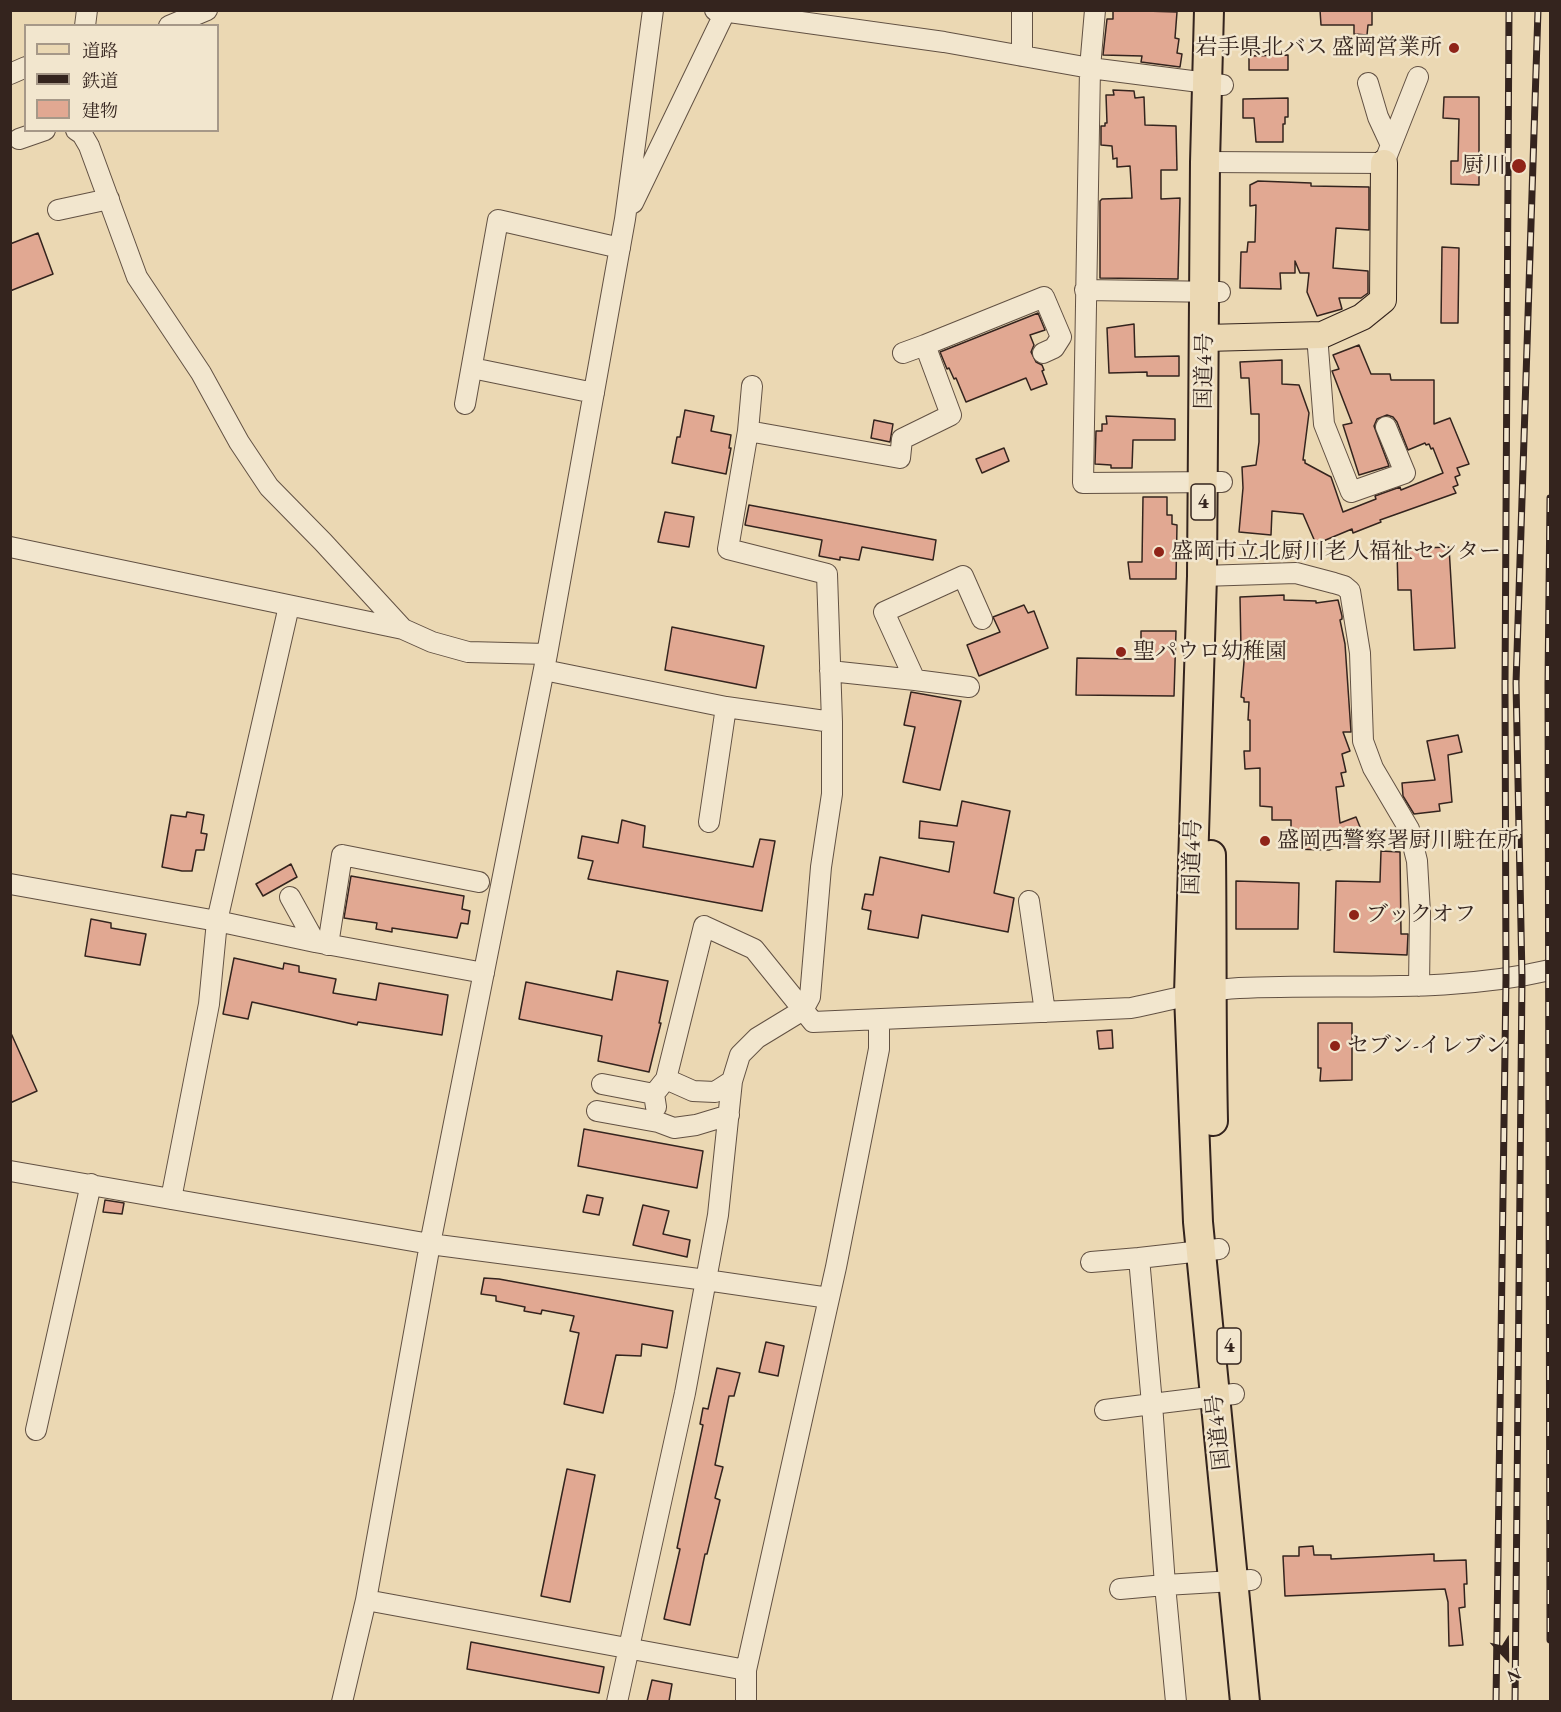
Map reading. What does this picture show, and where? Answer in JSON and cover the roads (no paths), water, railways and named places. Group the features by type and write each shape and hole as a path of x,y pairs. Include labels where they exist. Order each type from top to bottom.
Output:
{"highway":[{"name":"国道4号","path":"1209,10 1216,84"},
{"name":"国道4号","path":"1224,10 1216,84 1213,162 1211,576 1216,758 1201,992 1196,1178 1210,1250 1243,1581 1262,1701"},
{"name":"国道4号","path":"1243,1581 1245,1701"}],"main road":[{"path":"1212,337 1322,335 1362,316 1383,300 1387,154"}],"street":[{"path":"174,24 207,10"},
{"path":"342,1701 366,1600 430,1244 545,662 625,219 653,10"},
{"path":"1022,10 1022,56"},
{"path":"1095,10 1090,68 1083,483 1213,482"},
{"path":"625,219 722,11 944,42 1090,68 1216,84"},
{"path":"10,74 24,68"},
{"path":"1387,154 1418,77"},
{"path":"1368,84 1387,154"},
{"path":"19,139 39,132"},
{"path":"79,132 89,146 137,277 201,373 239,441 269,487 403,629"},
{"path":"1213,162 1387,154"},
{"path":"58,210 109,199"},
{"path":"465,404 498,220 620,248"},
{"path":"1085,290 1212,292"},
{"path":"903,353 1044,297 1061,337 1054,348 1043,353"},
{"path":"1317,335 1324,424 1351,492 1405,472 1386,427"},
{"path":"748,431 900,458 902,439 951,415 925,345"},
{"path":"472,368 594,393"},
{"path":"617,1701 685,1393 706,1280 718,1215 732,1081 740,1055 757,1038 803,1010 810,997 821,867 832,794 827,574 728,549 748,431 752,386"},
{"path":"10,547 403,629 432,642 468,652 545,662 726,707 832,722"},
{"path":"1211,576 1296,573 1334,582 1350,591 1360,653 1363,741 1372,768 1409,829 1417,861 1420,913 1419,986"},
{"path":"915,680 884,612 963,576 982,619"},
{"path":"171,1198 209,1004 217,921 289,606"},
{"path":"830,671 969,687"},
{"path":"708,822 726,707"},
{"path":"321,944 342,855 478,882"},
{"path":"10,884 217,921 321,944 483,973"},
{"path":"290,897 321,944"},
{"path":"1029,901 1045,1012"},
{"path":"658,1122 660,1087 704,926 754,949 813,1022 1131,1008 1201,992 1240,988 1419,986 1522,977 1551,970"},
{"path":"746,1701 746,1670 829,1298 879,1049 879,1020"},
{"path":"602,1084 715,1092 732,1081"},
{"path":"597,1111 658,1122 674,1128 696,1125 729,1115"},
{"path":"10,1171 430,1244 829,1298"},
{"path":"36,1430 91,1184"},
{"path":"1091,1262 1210,1250"},
{"path":"1139,1258 1176,1701"},
{"path":"1105,1410 1225,1395"},
{"path":"1120,1589 1243,1581"},
{"path":"366,1600 746,1670"}],"railway":[{"path":"1496,1702 1506,978 1505,684 1509,10"},
{"path":"1515,1702 1522,977 1516,683 1538,10"},
{"path":"1550,498 1548,683 1550,1640"}],"place":[{"name":"岩手県北バス 盛岡営業所","path":"1454,48"},
{"name":"厨川","path":"1519,166"},
{"name":"盛岡市立北厨川老人福祉センター","path":"1159,552"},
{"name":"聖パウロ幼稚園","path":"1121,652"},
{"name":"盛岡西警察署厨川駐在所","path":"1265,841"},
{"name":"ブックオフ","path":"1354,915"},
{"name":"セブン-イレブン","path":"1335,1046"}]}
